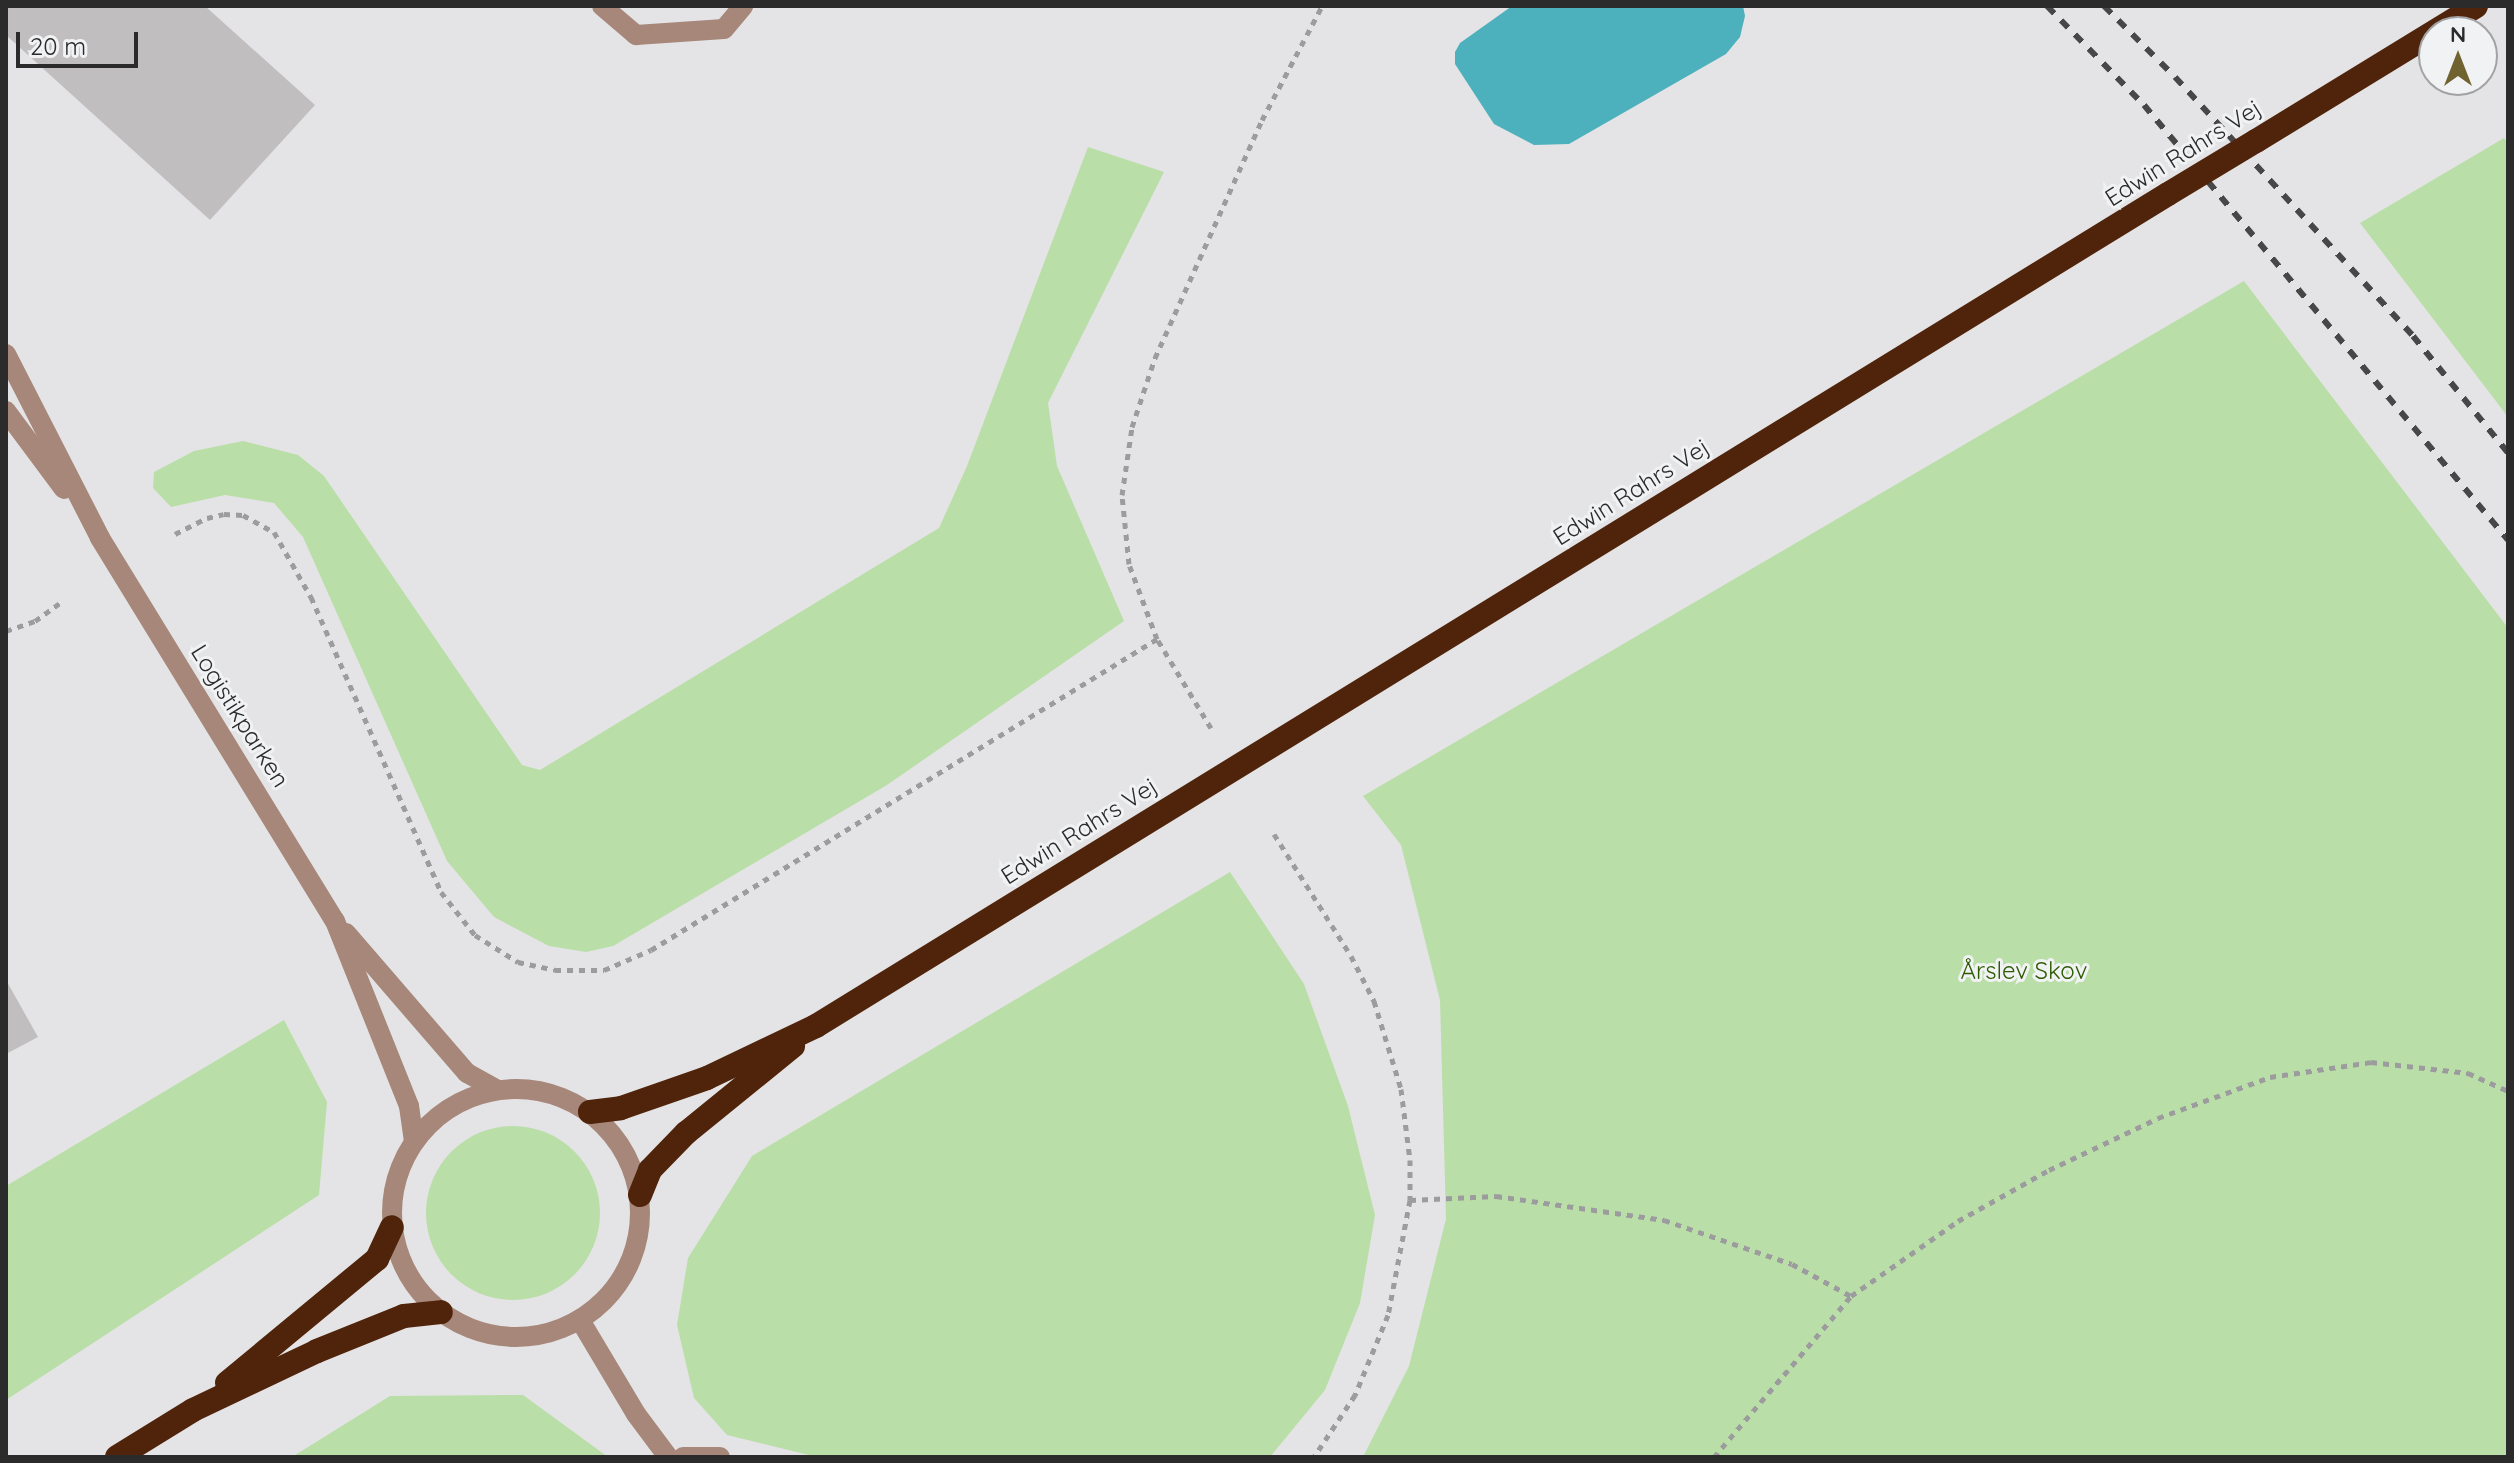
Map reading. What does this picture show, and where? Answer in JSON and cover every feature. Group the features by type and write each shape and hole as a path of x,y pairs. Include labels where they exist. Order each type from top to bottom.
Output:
{"highway":[{"name":"Edwin Rahrs Vej","path":"816,1026 2476,6"},
{"path":"590,1112 621,1108 707,1078 816,1026"},
{"path":"640,1195 650,1170 686,1133 728,1102 816,1026"},
{"path":"193,1410 377,1259 392,1227"},
{"path":"117,1457 193,1410 317,1351 404,1316 441,1312"}],"street":[{"path":"602,6 636,35 724,29 743,6"},
{"name":"Logistikparken","path":"6,354 100,538 335,921 467,1073 496,1089"},
{"name":"Logistikparken","path":"6,411 100,538"},
{"name":"Logistikparken","path":"335,921 409,1106 414,1141"},
{"path":"496,1089 545,1091 590,1112 624,1148 640,1195 639,1237 624,1276 604,1301 580,1320 534,1336 509,1337 462,1325 441,1312 408,1274 392,1227 392,1197 400,1168 414,1141 436,1116 464,1099 496,1089"},
{"path":"580,1320 636,1414 668,1457"},
{"path":"683,1457 720,1457"}],"path":[{"path":"1211,728 1157,639 1129,564 1122,495 1132,427 1155,358 1262,120 1322,6"},
{"path":"175,534 207,518 224,514 243,515 274,532 311,597 441,892 475,935 518,962 555,970 604,970 651,950 1157,639"},
{"path":"6,631 35,621 61,602"},
{"path":"1274,834 1351,956 1374,1001 1401,1089 1410,1160 1410,1200 1388,1315 1355,1395 1314,1457"},
{"path":"1714,1457 1851,1296 1958,1221 2049,1170 2158,1118 2270,1077 2371,1062 2468,1073 2508,1091"},
{"path":"1410,1200 1496,1196 1664,1220 1792,1264 1851,1296"}],"green space":[{"path":"2504,138 2508,144 2508,417 2360,223"},
{"path":"1088,147 1164,172 1048,403 1057,466 1124,621 887,785 613,946 586,952 549,946 494,917 447,861 303,537 274,503 225,495 171,507 153,488 154,472 194,451 243,441 298,455 324,476 522,765 540,770 939,528 967,466"},
{"name":"Årslev Skov","path":"2244,281 2508,628 2508,1457 1363,1457 1409,1366 1446,1219 1440,1000 1401,845 1363,796"},
{"path":"1230,872 1304,984 1348,1106 1375,1215 1360,1303 1325,1390 1270,1457 817,1457 727,1435 694,1398 677,1325 688,1258 752,1156"},
{"path":"284,1020 327,1102 319,1195 6,1400 6,1186"},
{"path":"513,1126 546,1132 575,1151 594,1180 600,1213 594,1246 575,1275 546,1294 513,1300 480,1294 451,1275 432,1246 426,1213 432,1180 451,1151 480,1132"},
{"path":"523,1395 608,1457 292,1457 390,1396"}],"water":[{"path":"1512,6 1743,6 1745,16 1740,37 1726,54 1569,144 1534,145 1494,124 1455,64 1455,52 1460,43"}],"building":[{"path":"6,6 205,6 315,105 210,220 6,35"},
{"path":"6,980 38,1037 6,1054"}],"railway":[{"path":"2047,6 2144,105 2508,540"},
{"path":"2104,6 2175,77 2413,336 2508,453"}]}
